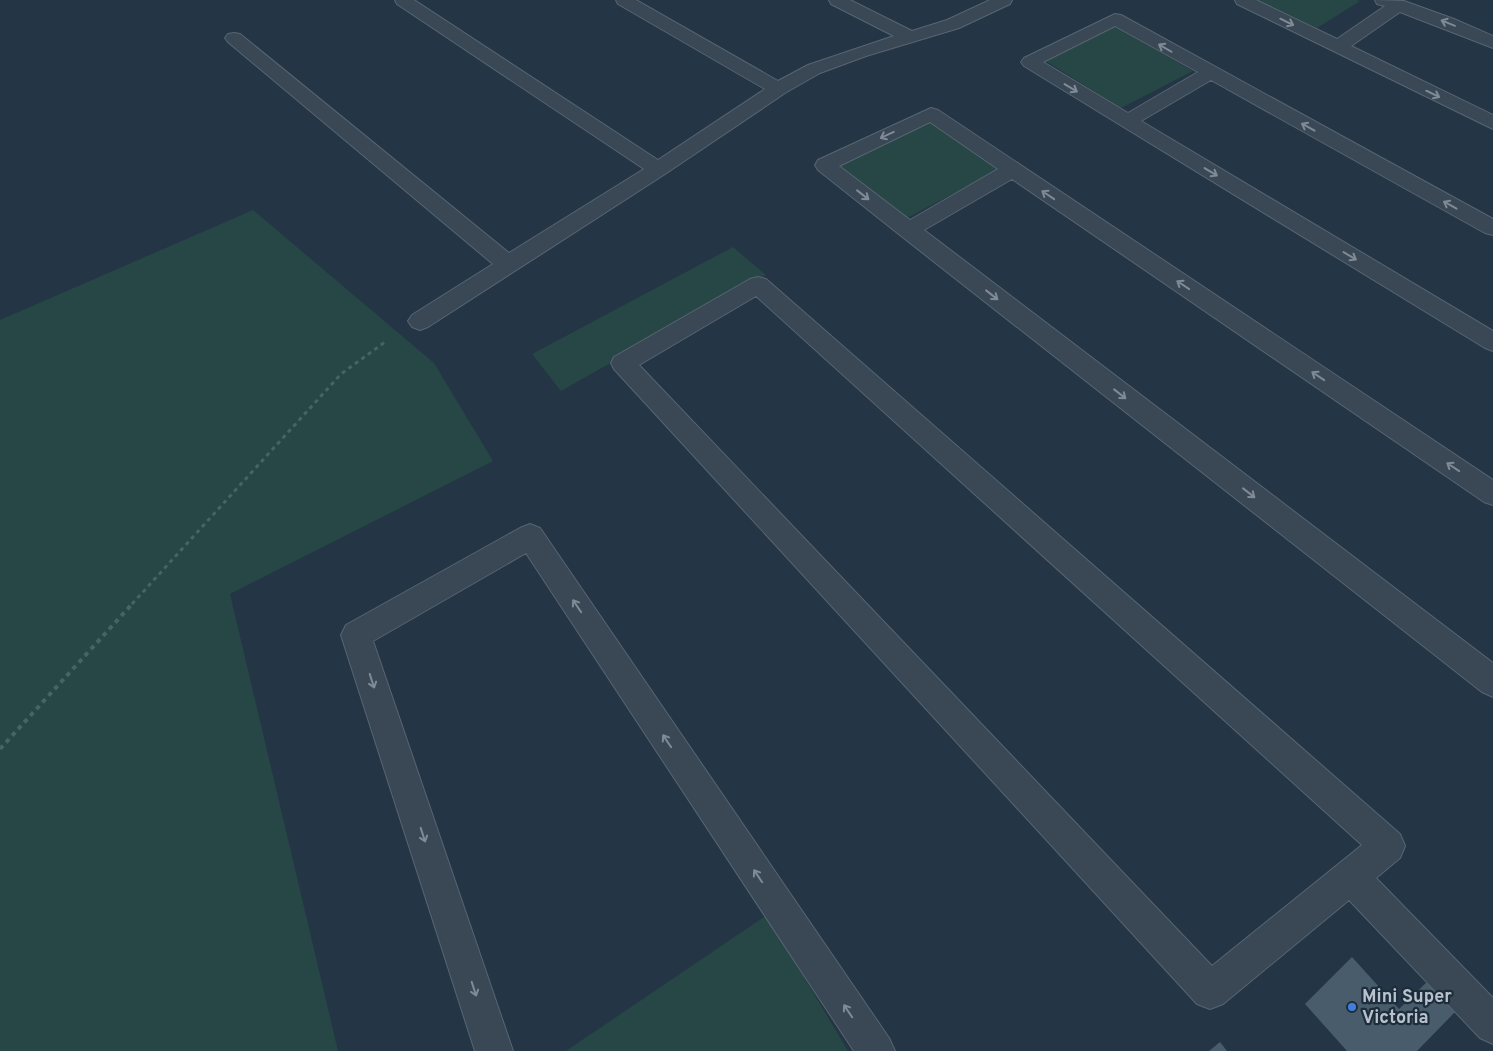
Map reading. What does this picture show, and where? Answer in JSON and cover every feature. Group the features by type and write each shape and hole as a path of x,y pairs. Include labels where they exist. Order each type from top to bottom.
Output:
{"street":[{"path":"403,0 658,169"},
{"path":"624,0 778,89"},
{"path":"837,0 910,37"},
{"path":"420,321 509,266 778,89 814,69 860,52 953,24 1004,0"},
{"path":"1243,0 1493,123"},
{"path":"1338,47 1390,2 1448,23 1493,43"},
{"path":"1493,228 1115,19 1030,62 1493,342"},
{"path":"234,38 509,266"},
{"path":"1127,121 1210,73"},
{"path":"1493,494 931,114 825,165 1493,682"},
{"path":"908,230 1012,170"},
{"path":"758,285 1388,846 1351,877 1210,991 623,363 758,285"},
{"path":"494,1051 356,634 530,536 876,1051"},
{"path":"1351,877 1493,1025"}],"path":[{"path":"0,749 341,374 385,342"}],"green space":[{"path":"1256,0 1357,0 1360,1 1317,28"},
{"path":"1115,26 1193,71 1121,108 1044,60"},
{"path":"931,119 1000,169 905,219 836,165"},
{"path":"253,210 434,363 493,461 230,594 338,1051 0,1051 0,320"},
{"path":"733,247 766,275 561,391 532,354"},
{"path":"767,915 848,1051 566,1051"}],"building":[{"name":"Mini Super Victoria","path":"1352,957 1399,1009 1430,979 1457,1010 1417,1051 1347,1051 1305,1004"},
{"path":"1220,1042 1227,1051 1209,1051"}],"place":[{"name":"Mini Super Victoria","path":"1352,1007"}]}
